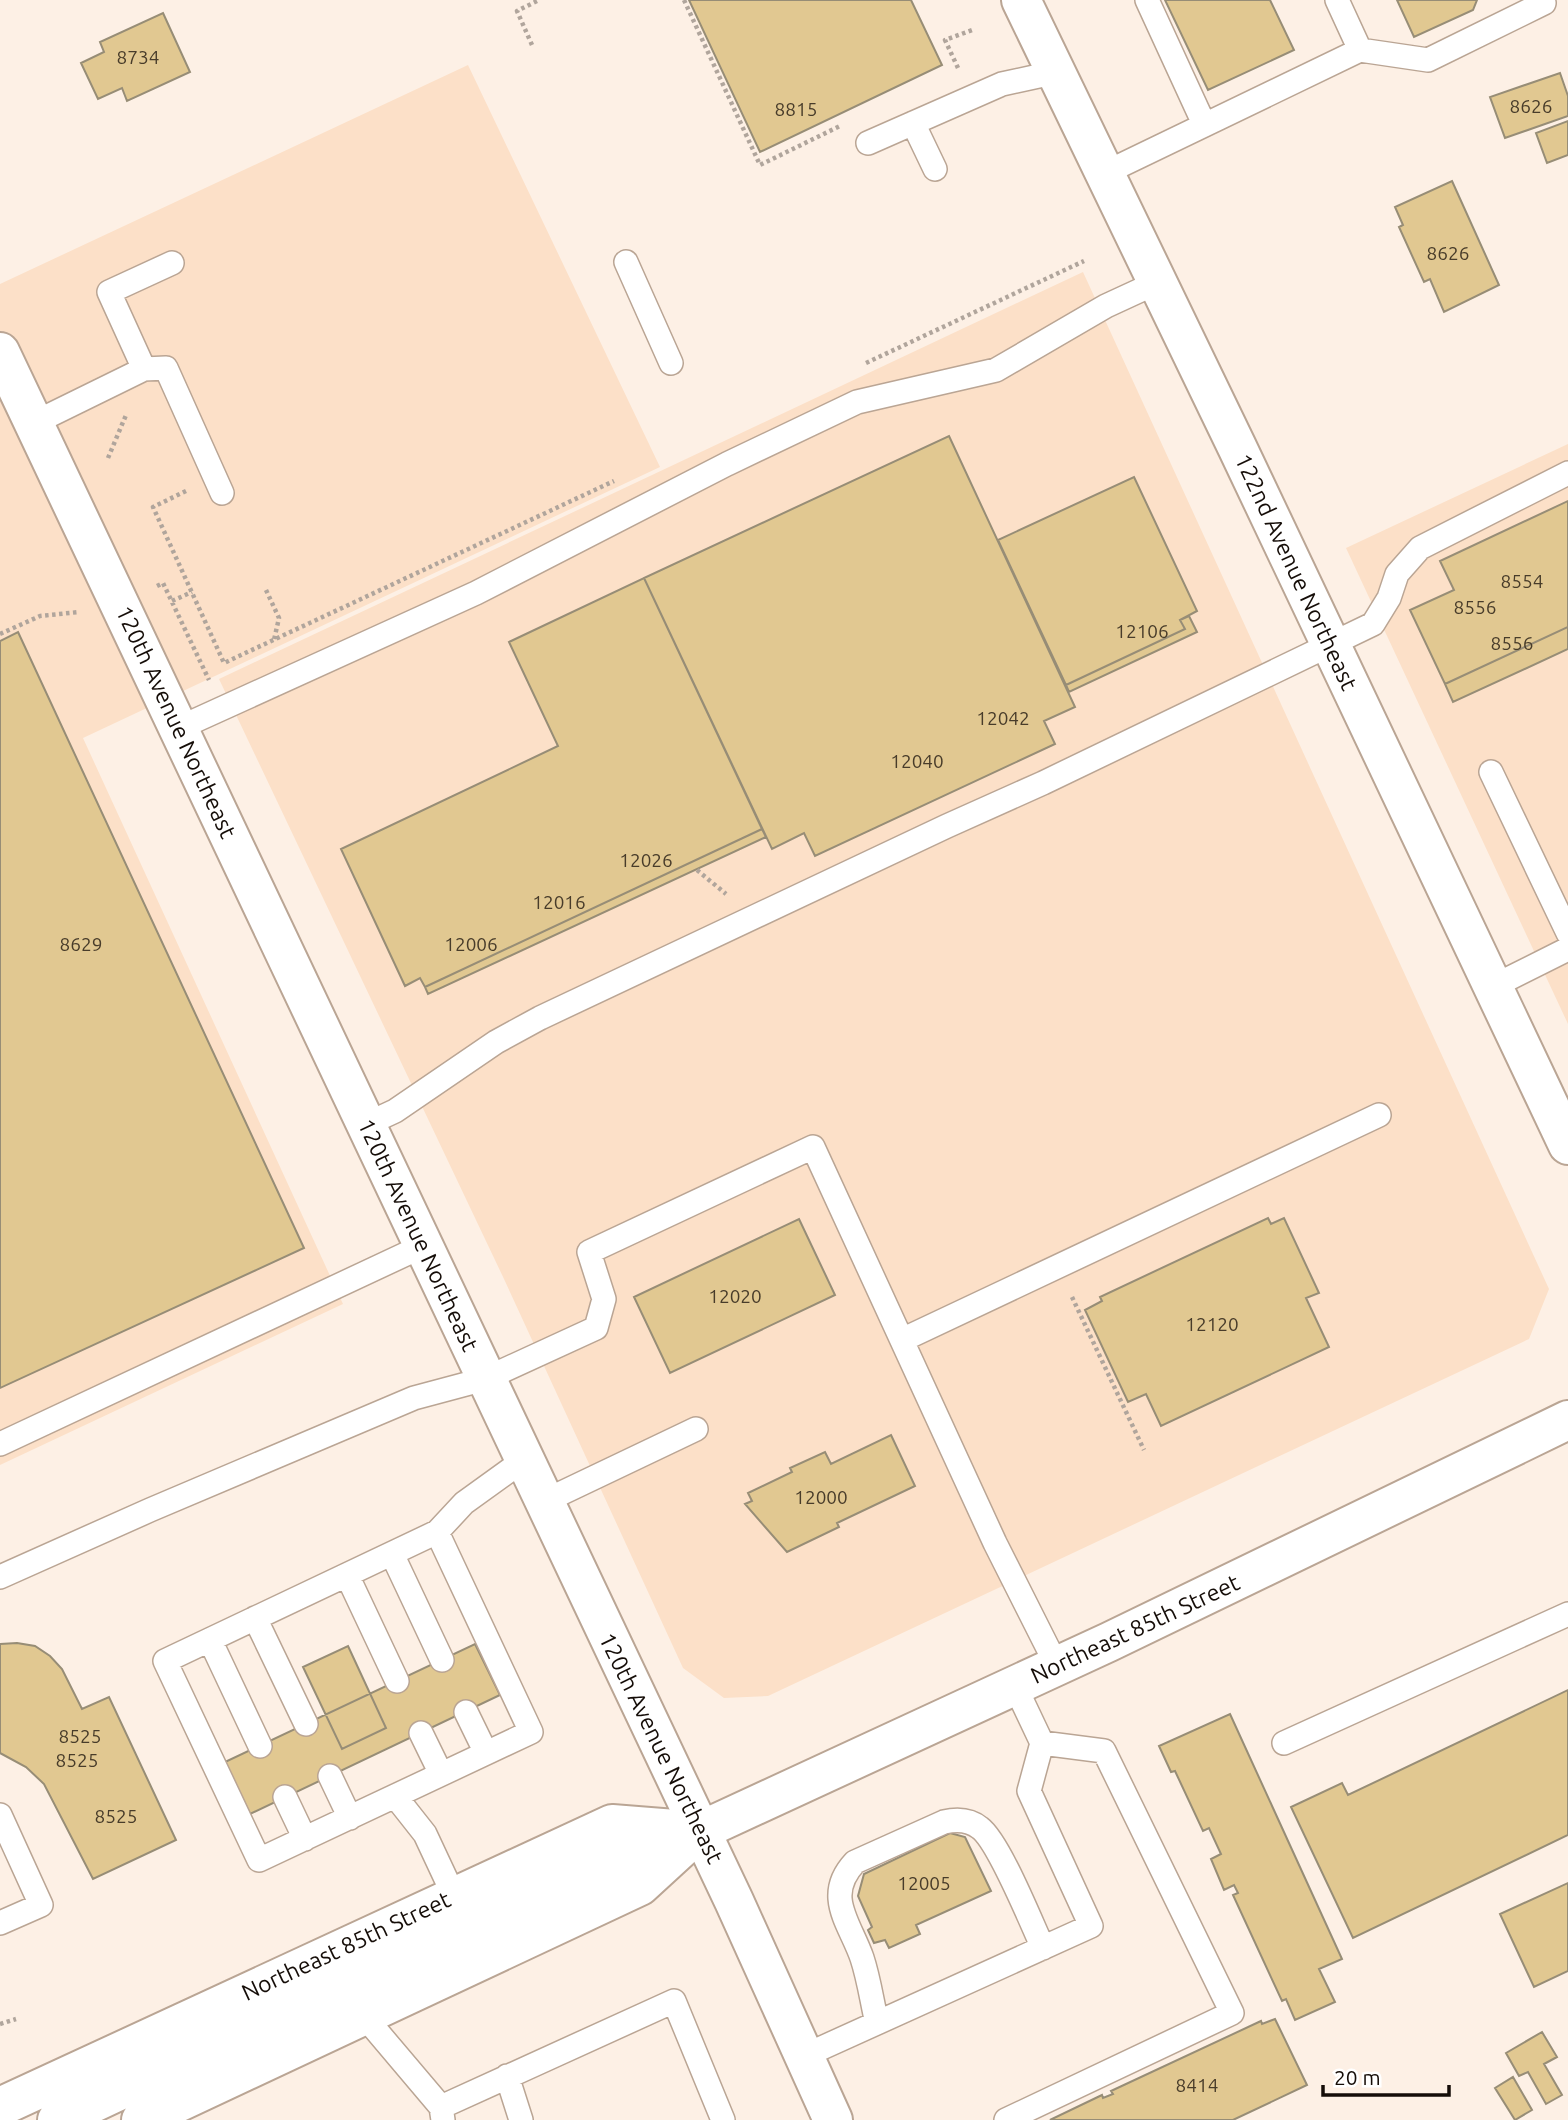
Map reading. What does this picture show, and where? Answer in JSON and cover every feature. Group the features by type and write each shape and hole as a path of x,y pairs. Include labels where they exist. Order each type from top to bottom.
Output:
{"street":[{"name":"122nd Avenue Northeast","path":"1021,0 1568,1146"},
{"name":"120th Avenue Northeast","path":"0,352 367,1124 834,2120"},
{"name":"Northeast 85th Street","path":"141,2120 640,1886 699,1831 1015,1686 1568,1420"},
{"name":"Northeast 85th Street","path":"0,2107 612,1824 699,1831"},
{"path":"57,2120 601,1864 699,1831"}],"lane":[{"path":"1147,0 1205,124"},
{"path":"1337,0 1360,50"},
{"path":"1105,173 1360,50 1428,60 1544,3 1542,0"},
{"path":"868,143 1002,84 1057,72"},
{"path":"913,122 935,169"},
{"path":"626,262 671,363"},
{"path":"144,369 109,292 172,263"},
{"path":"179,728 476,593 727,464 857,402 996,370 1106,306 1157,282"},
{"path":"34,423 144,369 166,368 219,485"},
{"path":"367,1124 395,1111 496,1042 540,1018 1060,775 1373,624 1389,598 1397,574 1420,548 1568,473"},
{"path":"1491,772 1568,933"},
{"path":"1492,987 1568,949"},
{"path":"902,1340 1379,1115"},
{"path":"0,1577 414,1398 485,1380 596,1328 604,1299 589,1251 813,1147 995,1543 1057,1666"},
{"path":"0,1444 423,1245"},
{"path":"544,1501 696,1429"},
{"path":"437,1532 531,1732 259,1860 165,1661 437,1532 464,1503 525,1459"},
{"path":"392,1554 442,1660"},
{"path":"346,1575 397,1681"},
{"path":"1284,1743 1568,1614"},
{"path":"256,1618 306,1724"},
{"path":"211,1640 260,1746"},
{"path":"804,2056 1091,1926 1030,1791 1042,1743 1015,1686"},
{"path":"466,1712 486,1753"},
{"path":"421,1733 441,1774"},
{"path":"1006,2120 1232,2013 1104,1751 1042,1743"},
{"path":"330,1776 350,1818"},
{"path":"395,1796 425,1834 454,1896"},
{"path":"285,1797 305,1839"},
{"path":"0,1815 41,1905 0,1923"},
{"path":"877,2023 863,1959 843,1915 840,1900 841,1884 855,1862 944,1822 954,1819 971,1822 990,1837 1043,1948"},
{"path":"364,2016 442,2113 507,2076 674,2001 723,2120"},
{"path":"507,2076 521,2120"}],"path":[{"path":"532,45 517,11 539,0"},
{"path":"684,0 760,165 847,122"},
{"path":"958,68 945,40 975,29"},
{"path":"860,366 1084,261"},
{"path":"219,485 153,507 224,663 623,477"},
{"path":"163,583 221,709"},
{"path":"266,590 279,618 274,640"},
{"path":"172,601 192,592"},
{"path":"0,634 40,617 85,610"},
{"path":"697,870 728,896"},
{"path":"1058,1268 1144,1450"},
{"path":"0,2024 16,2019"}],"shaded area":[{"path":"468,65 660,467 83,738 343,1304 0,1465 0,284"},
{"path":"1083,272 1549,1289 1529,1339 768,1696 724,1698 683,1668 504,1279 219,679"},
{"path":"1568,444 1568,1024 1346,548"}],"building":[{"path":"689,0 911,0 942,65 760,152"},
{"path":"1165,0 1270,0 1294,50 1208,90"},
{"path":"1397,0 1477,0 1473,10 1414,37"},
{"path":"163,13 190,72 127,101 122,88 98,99 81,63 104,52 100,42"},
{"path":"1560,73 1568,96 1568,116 1505,138 1490,97"},
{"path":"1568,121 1568,155 1547,163 1536,133"},
{"path":"1452,181 1499,285 1444,312 1430,279 1424,282 1399,227 1403,225 1395,207"},
{"path":"949,436 1075,707 1044,721 1055,744 815,856 804,833 772,849 644,578"},
{"path":"1134,477 1197,611 1180,620 1185,629 1066,685 998,540"},
{"path":"1568,501 1568,627 1445,684 1410,610 1454,590 1440,561"},
{"path":"644,578 762,829 425,987 420,978 405,986 341,849 558,746 509,642"},
{"path":"1189,616 1197,632 1069,692 1066,685 1185,629 1180,620"},
{"path":"1568,627 1568,649 1453,702 1445,684"},
{"path":"18,632 304,1248 0,1388 0,641"},
{"path":"762,829 766,837 428,994 425,987"},
{"path":"1268,1218 1271,1224 1284,1218 1319,1293 1306,1298 1329,1347 1161,1426 1146,1394 1128,1402 1085,1310 1102,1301 1100,1297"},
{"path":"799,1219 835,1295 670,1373 634,1297"},
{"path":"891,1435 915,1486 837,1523 839,1527 787,1552 745,1504 752,1501 748,1493 792,1472 790,1468 825,1452 831,1464"},
{"path":"0,1644 35,1646 50,1656 62,1669 82,1709 109,1697 176,1840 93,1879 44,1784 26,1767 0,1753"},
{"path":"475,1644 500,1695 250,1814 225,1762"},
{"path":"348,1646 386,1728 342,1749 303,1667"},
{"path":"1568,1690 1568,1835 1353,1938 1291,1807 1342,1783 1348,1795"},
{"path":"1230,1714 1342,1959 1319,1969 1335,2002 1295,2020 1286,1999 1282,2001 1233,1895 1238,1893 1234,1885 1224,1890 1211,1859 1221,1854 1209,1828 1203,1831 1175,1771 1171,1772 1159,1746"},
{"path":"950,1833 965,1837 991,1891 916,1925 920,1934 889,1948 885,1940 874,1943 868,1930 872,1927 858,1896 864,1874"},
{"path":"1568,1883 1568,1971 1534,1987 1500,1914"},
{"path":"1275,2019 1307,2085 1233,2120 1050,2120 1102,2095 1103,2098 1113,2094 1111,2091 1261,2021 1262,2024"},
{"path":"1542,2032 1557,2057 1544,2064 1562,2095 1546,2104 1528,2072 1519,2076 1506,2053"},
{"path":"1513,2077 1532,2110 1515,2120 1495,2088"}]}
